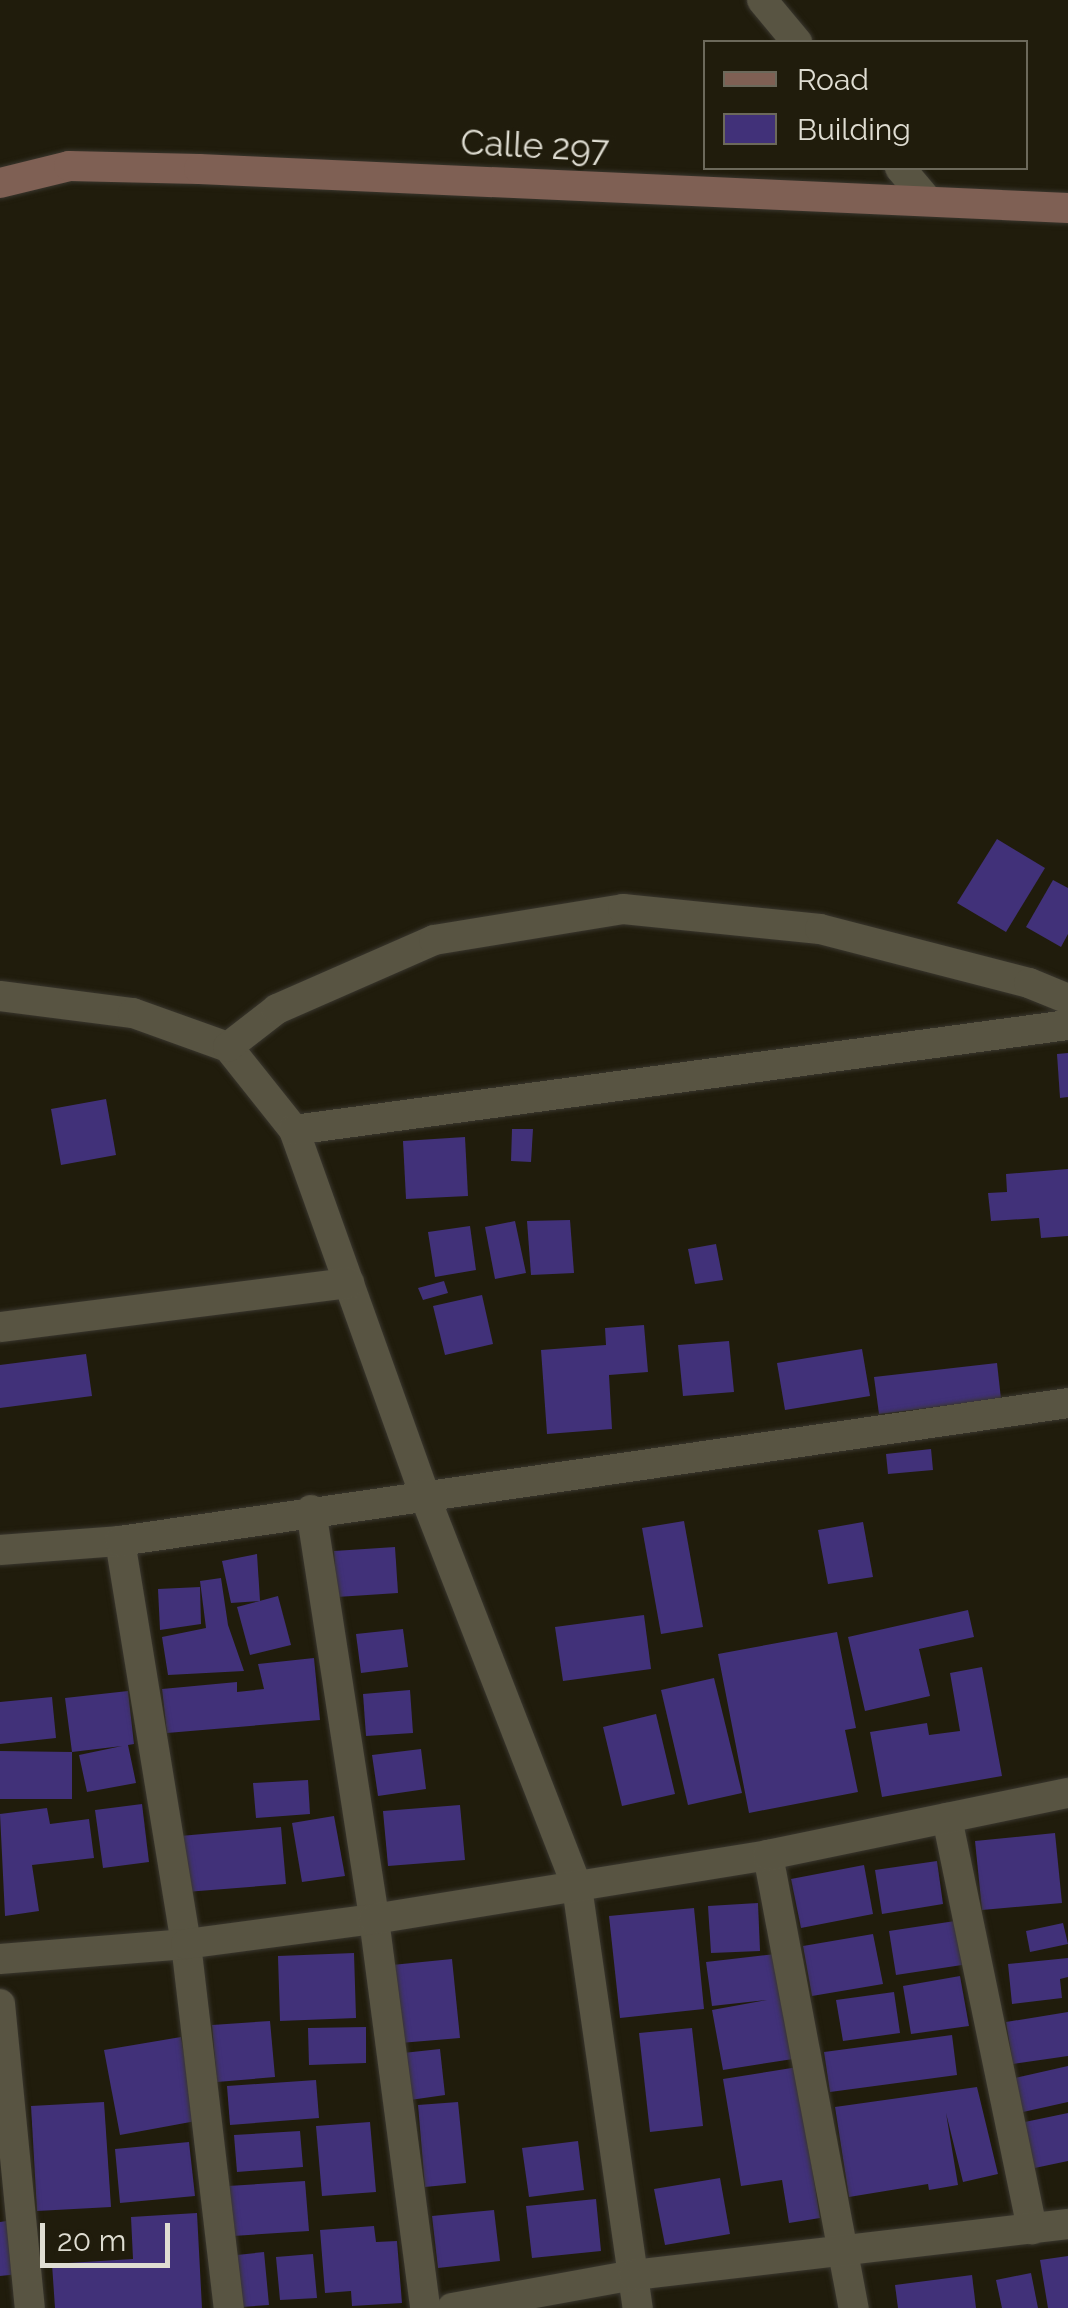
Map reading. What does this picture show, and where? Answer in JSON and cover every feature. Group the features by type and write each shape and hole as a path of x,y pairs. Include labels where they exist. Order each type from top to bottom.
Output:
{"street":[{"path":"762,0 794,40"},
{"name":"Calle 297","path":"0,183 70,166 199,168 1068,208"},
{"path":"902,170 928,201"},
{"path":"228,1047 277,1010 434,940 623,908 820,929 1029,983 1068,999"},
{"path":"0,996 133,1014 228,1047 294,1130 424,1494 577,1887 638,2308"},
{"path":"294,1130 1068,1025"},
{"path":"0,1327 349,1282"},
{"path":"0,1550 120,1541 1068,1402"},
{"path":"311,1510 374,1919 425,2308"},
{"path":"120,1541 186,1944 229,2308"},
{"path":"0,1959 186,1944 374,1919 768,1855 1068,1794"},
{"path":"947,1818 1032,2230"},
{"path":"768,1855 854,2308"},
{"path":"0,2004 30,2308"},
{"path":"452,2308 634,2275 1068,2224"}],"building":[{"path":"997,839 1045,868 1006,932 957,903"},
{"path":"1053,880 1068,888 1068,934 1061,947 1026,927"},
{"path":"1068,1053 1068,1097 1060,1098 1057,1054"},
{"path":"106,1099 116,1155 61,1165 51,1109"},
{"path":"512,1129 533,1129 531,1162 511,1161"},
{"path":"465,1137 468,1196 406,1199 403,1141"},
{"path":"1068,1169 1068,1236 1041,1238 1039,1218 991,1221 988,1193 1007,1192 1006,1174"},
{"path":"570,1220 574,1273 531,1275 527,1221"},
{"path":"515,1221 526,1273 495,1279 485,1227"},
{"path":"470,1226 476,1270 435,1277 428,1232"},
{"path":"716,1244 723,1280 695,1284 688,1249"},
{"path":"444,1281 448,1293 423,1300 418,1288"},
{"path":"482,1295 493,1344 445,1355 433,1306"},
{"path":"644,1325 648,1372 609,1375 612,1429 547,1434 541,1350 606,1345 605,1328"},
{"path":"729,1341 734,1392 683,1396 678,1345"},
{"path":"862,1349 870,1396 785,1410 777,1363"},
{"path":"86,1354 92,1396 0,1408 0,1365"},
{"path":"997,1363 1001,1399 879,1414 874,1377"},
{"path":"931,1449 933,1470 888,1474 886,1454"},
{"path":"684,1521 703,1627 661,1634 642,1528"},
{"path":"863,1522 873,1577 828,1584 818,1530"},
{"path":"395,1547 398,1593 337,1597 334,1551"},
{"path":"257,1554 260,1601 231,1603 222,1561"},
{"path":"221,1578 228,1625 244,1671 168,1675 162,1637 206,1628 200,1581"},
{"path":"200,1587 201,1624 160,1630 158,1589"},
{"path":"278,1596 291,1645 250,1655 237,1607"},
{"path":"968,1610 974,1637 919,1649 930,1696 865,1711 848,1637"},
{"path":"644,1615 651,1669 563,1681 555,1627"},
{"path":"403,1629 408,1667 361,1673 356,1634"},
{"path":"837,1632 856,1728 845,1730 858,1792 749,1813 718,1654"},
{"path":"314,1658 320,1720 167,1733 162,1689 237,1682 237,1692 264,1689 258,1664"},
{"path":"982,1667 1002,1776 882,1797 870,1732 927,1723 929,1735 960,1731 950,1673"},
{"path":"714,1678 742,1793 688,1805 661,1690"},
{"path":"410,1690 413,1733 366,1736 363,1694"},
{"path":"128,1691 134,1744 128,1745 136,1783 87,1792 79,1755 122,1746 72,1752 65,1698"},
{"path":"52,1697 56,1738 0,1744 0,1702"},
{"path":"656,1714 675,1794 622,1806 603,1727"},
{"path":"421,1749 426,1789 378,1796 372,1755"},
{"path":"0,1751 72,1752 72,1799 0,1799"},
{"path":"308,1780 310,1814 256,1818 253,1783"},
{"path":"142,1804 149,1862 103,1868 95,1810"},
{"path":"460,1805 465,1860 388,1866 383,1811"},
{"path":"47,1808 50,1824 89,1819 94,1858 32,1865 39,1911 5,1916 0,1814"},
{"path":"334,1816 345,1876 302,1882 292,1823"},
{"path":"281,1827 286,1884 186,1892 180,1836"},
{"path":"1055,1833 1062,1903 982,1910 975,1841"},
{"path":"937,1861 943,1904 882,1914 875,1870"},
{"path":"864,1865 873,1914 801,1928 791,1879"},
{"path":"758,1903 760,1951 711,1953 708,1906"},
{"path":"694,1908 704,2009 620,2018 609,1916"},
{"path":"955,1921 962,1965 896,1975 889,1931"},
{"path":"1063,1923 1068,1944 1030,1952 1026,1931"},
{"path":"873,1934 883,1984 812,1996 803,1946"},
{"path":"354,1953 356,2018 280,2021 278,1956"},
{"path":"776,1954 793,2059 723,2070 712,2010 767,2000 712,2006 706,1962"},
{"path":"1068,1958 1068,1977 1060,1979 1062,1998 1012,2004 1008,1964"},
{"path":"452,1959 460,2038 400,2043 392,1965"},
{"path":"960,1976 969,2026 911,2034 903,1986"},
{"path":"894,1992 900,2033 843,2041 836,2000"},
{"path":"1068,2012 1068,2056 1013,2064 1006,2022"},
{"path":"270,2021 275,2077 217,2082 212,2025"},
{"path":"366,2027 366,2063 309,2065 308,2028"},
{"path":"692,2028 703,2126 650,2132 639,2033"},
{"path":"952,2035 957,2075 830,2092 824,2052"},
{"path":"181,2037 196,2121 120,2135 104,2050"},
{"path":"440,2049 445,2095 410,2100 403,2053"},
{"path":"804,2066 809,2149 820,2218 789,2223 782,2180 741,2186 723,2079"},
{"path":"1068,2066 1068,2102 1023,2112 1015,2078"},
{"path":"316,2080 319,2118 230,2125 227,2086"},
{"path":"977,2087 998,2174 963,2182 946,2113 958,2185 929,2190 928,2184 849,2197 835,2107"},
{"path":"104,2102 111,2207 37,2211 31,2106"},
{"path":"458,2102 466,2183 425,2187 418,2105"},
{"path":"1068,2113 1068,2161 1030,2169 1020,2123"},
{"path":"370,2122 376,2192 322,2196 316,2126"},
{"path":"300,2131 303,2167 237,2172 234,2135"},
{"path":"578,2141 584,2190 529,2197 522,2148"},
{"path":"189,2142 195,2196 120,2203 115,2149"},
{"path":"720,2178 730,2234 665,2245 654,2189"},
{"path":"305,2181 309,2231 233,2236 228,2186"},
{"path":"596,2199 601,2251 532,2258 526,2206"},
{"path":"494,2210 500,2261 438,2268 432,2216"},
{"path":"197,2213 202,2308 55,2308 52,2264 133,2259 131,2217"},
{"path":"13,2220 19,2274 0,2276 0,2222"},
{"path":"374,2226 376,2242 397,2241 402,2303 352,2306 351,2291 325,2293 320,2230"},
{"path":"264,2252 269,2305 241,2307 237,2255"},
{"path":"313,2254 317,2298 280,2300 276,2257"},
{"path":"1068,2256 1068,2308 1048,2308 1040,2260"},
{"path":"1031,2273 1038,2308 1002,2308 996,2280"},
{"path":"972,2275 976,2308 898,2308 895,2285"}]}
